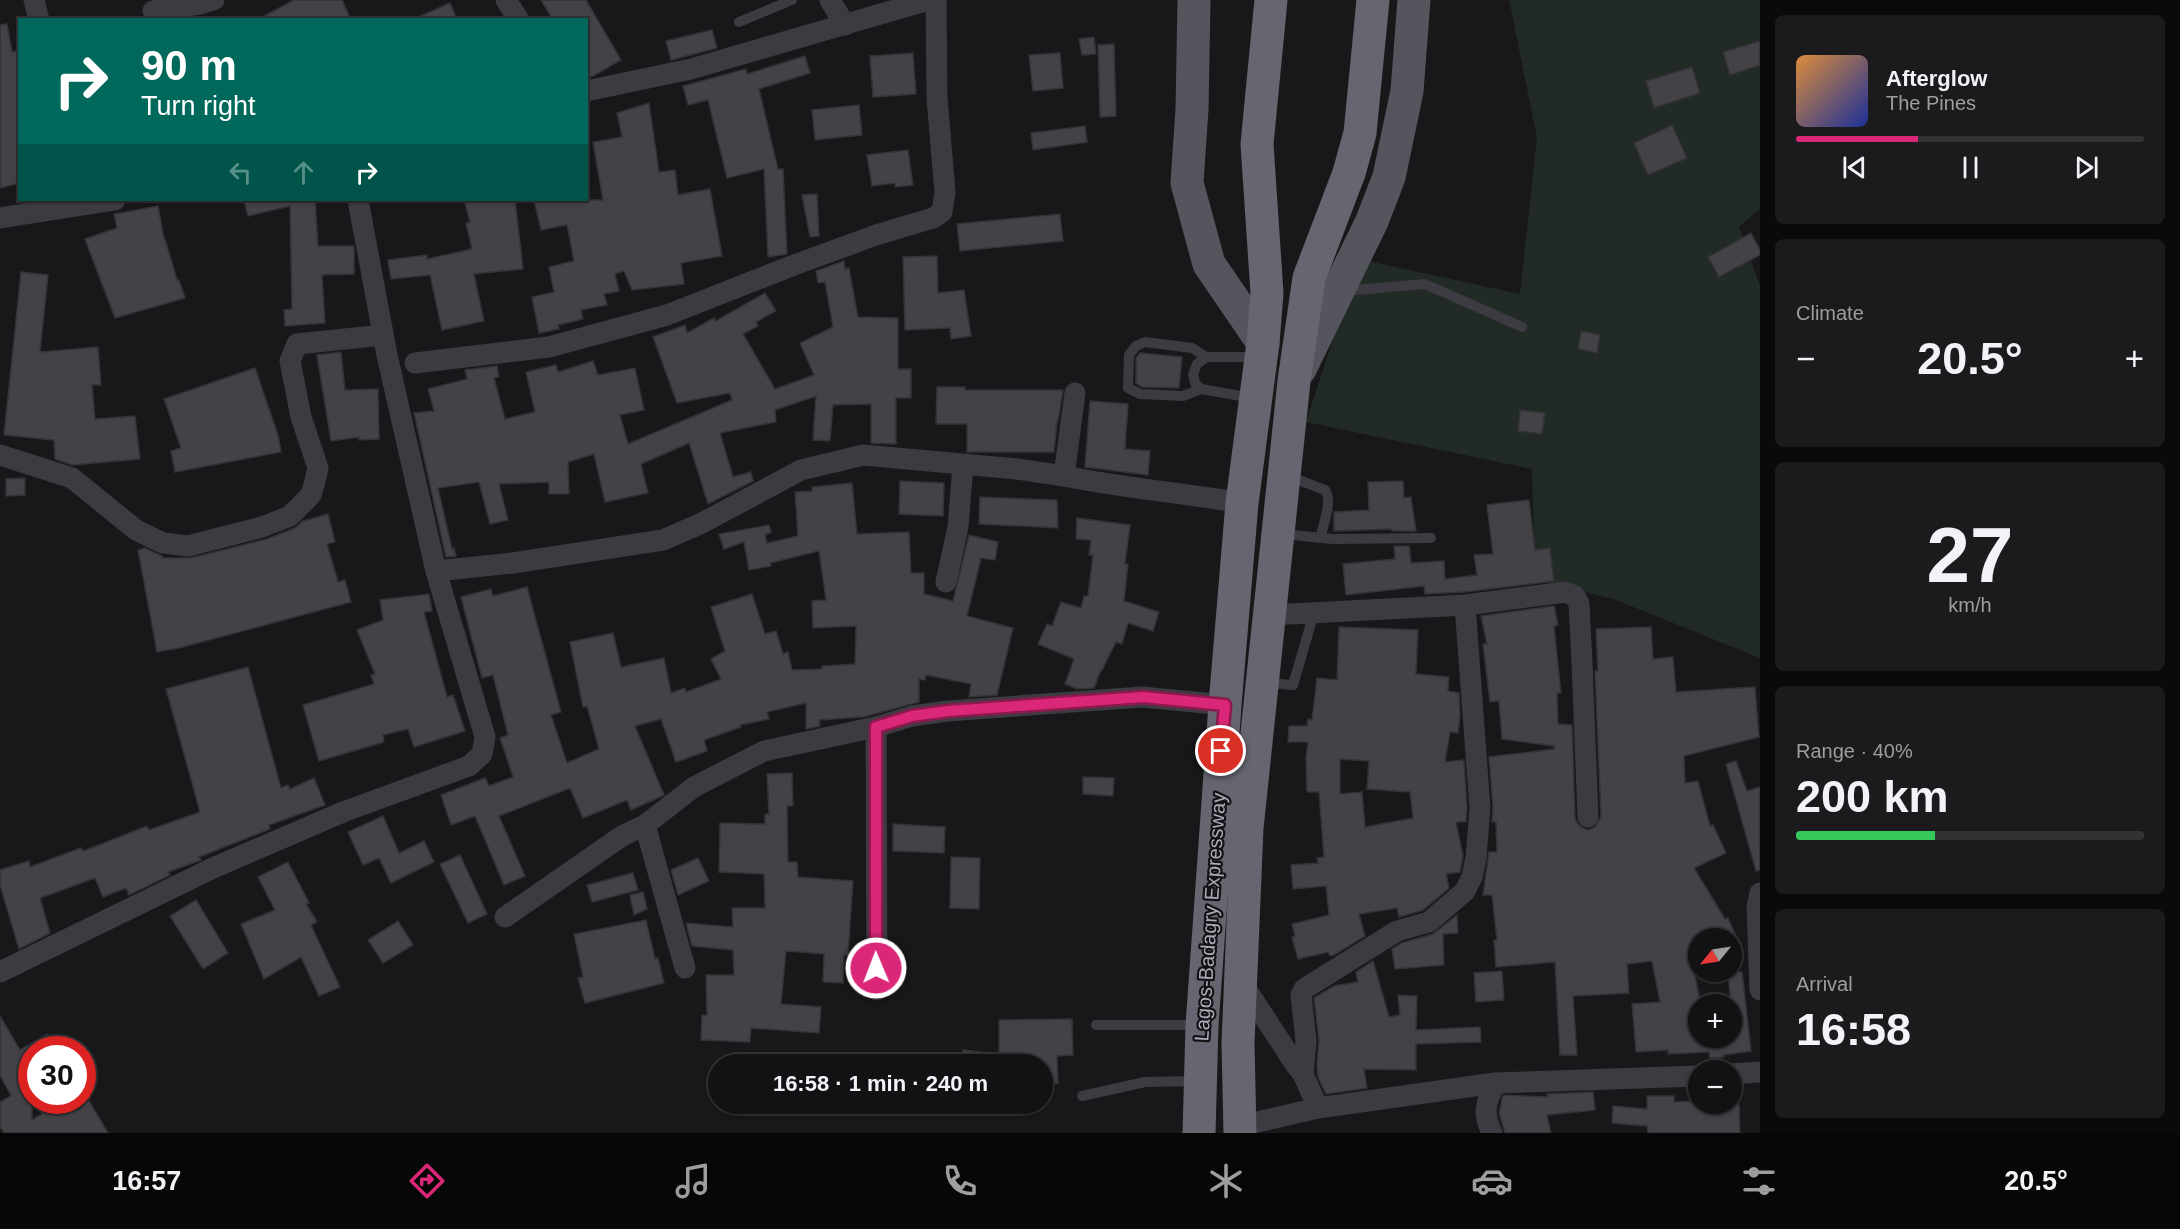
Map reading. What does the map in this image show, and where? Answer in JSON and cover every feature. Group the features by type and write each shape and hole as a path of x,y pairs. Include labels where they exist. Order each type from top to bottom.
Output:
{"highway":[{"name":"Lagos-Badagry Expressway","path":"1199,1133 1202,1024 1225,705 1242,503 1267,294 1257,144 1271,0"},
{"name":"Lagos-Badagry Expressway","path":"1240,1130 1238,1043 1247,828 1294,381 1310,278 1349,173 1360,133 1373,0"}],"main road":[{"path":"1194,0 1192,109 1187,183 1209,264 1262,350"},
{"name":"Lagos-Badagry Expressway","path":"1294,381 1372,221 1389,177 1407,91 1414,0"}],"street":[{"path":"34,0 38,18"},
{"path":"153,11 214,0"},
{"path":"506,0 518,18"},
{"path":"830,0 845,25"},
{"path":"588,91 691,69 928,0"},
{"path":"415,363 549,347 667,315 845,247 933,218 942,212 945,192 937,98 936,0"},
{"path":"0,219 80,203 103,201"},
{"path":"0,972 213,868 343,812 469,766 482,754 485,737 436,572 383,335 358,201"},
{"path":"0,455 72,478 136,530 163,543 188,546 262,527 290,516 311,495 318,468 302,417 290,361 297,344 383,335"},
{"path":"1064,476 1075,393"},
{"path":"436,572 513,563 663,540 702,523 801,470 863,455 1007,468 1120,487 1177,492 1242,503"},
{"path":"946,582 958,527 963,465"},
{"path":"1270,615 1465,605 1565,592 1575,596 1579,604 1588,817"},
{"path":"1303,1074 1306,1041 1301,995 1304,989 1397,931 1429,922 1465,891 1472,877 1480,808 1465,605"},
{"path":"505,917 622,836 645,825 694,787 764,751 876,727 912,716 948,711 1143,697 1225,705"},
{"path":"876,727 877,990"},
{"path":"645,825 685,968"},
{"path":"1760,893 1757,906 1760,990"},
{"path":"1240,980 1294,1064 1303,1074 1318,1108"},
{"path":"1742,1073 1760,1072"},
{"path":"1240,1130 1318,1108 1495,1083 1688,1076"},
{"path":"1492,1133 1486,1119 1487,1101 1495,1083"}],"lane":[{"path":"739,22 792,0"},
{"path":"1336,291 1425,284 1522,327"},
{"path":"1206,357 1192,348 1145,342 1136,346 1129,355 1128,388 1140,394 1183,396 1201,389 1256,398"},
{"path":"1201,389 1193,374 1197,364 1206,357 1262,350"},
{"path":"1284,474 1325,490 1328,494 1320,538"},
{"path":"1278,534 1320,538 1431,538"},
{"path":"1262,683 1293,685 1314,613"},
{"path":"1096,1024 1202,1024"},
{"path":"1082,1096 1145,1082 1200,1081"}],"shaded area":[{"path":"1509,0 1760,0 1760,209 1739,227 1760,286 1760,658 1616,600 1535,579 1532,469 1306,422 1359,259 1520,294 1537,137"}],"building":[{"path":"294,0 342,0 350,18 261,18"},
{"path":"541,0 586,0 621,60 588,77 588,18 552,18"},
{"path":"450,3 456,18 416,18"},
{"path":"7,24 12,52 17,51 18,55 18,184 0,188 0,25"},
{"path":"712,30 717,48 671,60 666,41"},
{"path":"1094,37 1096,54 1082,55 1079,39"},
{"path":"1760,41 1760,65 1730,75 1723,52"},
{"path":"1114,44 1116,116 1100,117 1098,45"},
{"path":"913,53 916,94 873,97 870,56"},
{"path":"1060,53 1063,88 1033,91 1029,55"},
{"path":"805,56 810,73 759,89 778,169 783,169 787,254 768,257 764,169 727,178 708,100 688,105 683,86 746,69 747,74"},
{"path":"1692,67 1700,93 1654,108 1646,81"},
{"path":"649,103 659,172 675,170 678,195 710,189 722,256 681,263 684,284 632,290 624,271 615,274 619,291 604,294 607,305 581,310 583,319 558,325 559,329 539,333 532,297 554,292 549,267 574,261 567,225 541,230 534,201 603,200 593,142 622,137 617,113"},
{"path":"859,105 862,135 815,140 812,110"},
{"path":"1672,125 1687,158 1648,175 1634,143"},
{"path":"1085,126 1087,142 1033,150 1031,133"},
{"path":"908,150 913,185 895,187 895,183 872,186 867,155"},
{"path":"817,194 819,236 810,237 802,195"},
{"path":"244,201 315,201 318,246 354,246 354,274 322,275 325,323 285,326 284,310 292,309 290,206 248,216"},
{"path":"464,201 515,201 523,269 474,274 484,321 442,330 430,275 391,279 388,260 427,255 427,259 472,249 466,223 470,222"},
{"path":"158,206 164,239 185,298 115,318 85,239 117,228 114,214"},
{"path":"1060,214 1063,241 960,251 957,224"},
{"path":"1751,233 1760,250 1760,255 1719,277 1708,257"},
{"path":"937,256 938,293 964,290 971,336 951,339 950,328 905,330 903,257"},
{"path":"844,261 845,269 849,268 858,317 898,318 898,369 911,369 911,398 896,398 896,444 871,443 871,404 833,405 830,441 813,440 816,396 775,410 776,422 720,433 733,477 751,472 753,481 708,504 689,443 641,464 648,493 605,502 594,454 568,462 569,494 549,494 549,482 499,484 508,520 490,524 479,482 438,488 452,549 454,548 456,556 446,557 414,413 434,411 428,389 467,379 465,370 497,366 499,377 494,378 505,419 535,412 526,372 556,365 558,372 593,361 598,375 635,368 644,410 620,415 628,444 732,400 730,393 677,403 653,337 685,325 687,333 714,318 716,321 765,293 776,311 756,322 758,326 743,334 775,389 814,375 800,343 833,327 825,282 818,283 816,271"},
{"path":"21,272 48,275 40,352 98,347 101,385 92,385 95,419 135,416 140,459 72,465 55,459 54,440 4,435"},
{"path":"1581,331 1600,335 1597,353 1578,349"},
{"path":"341,352 345,390 378,389 379,439 359,440 359,437 331,441 317,355"},
{"path":"1140,353 1182,357 1179,388 1142,387 1136,383 1136,358"},
{"path":"255,368 278,435 281,452 175,472 171,451 181,448 164,399"},
{"path":"937,387 965,387 965,390 1063,390 1054,452 967,452 967,424 936,424"},
{"path":"1090,401 1128,404 1125,449 1150,451 1148,475 1085,467"},
{"path":"1520,410 1545,413 1542,434 1518,431"},
{"path":"25,478 25,495 6,496 6,479"},
{"path":"900,481 944,483 943,516 899,514"},
{"path":"1403,481 1404,498 1411,497 1416,531 1392,531 1391,529 1334,531 1334,512 1369,510 1368,482"},
{"path":"852,483 857,534 909,532 911,573 924,573 924,594 953,601 969,535 998,542 995,560 981,558 967,616 1013,628 997,695 969,697 971,684 926,675 925,680 919,679 919,702 863,717 819,720 820,726 806,729 806,703 767,712 769,719 740,725 741,727 704,740 707,751 676,762 661,719 635,726 664,795 631,810 627,800 583,818 570,788 499,816 525,876 504,885 475,816 451,825 441,795 485,778 489,786 513,777 500,738 508,735 493,675 482,678 461,597 491,589 493,596 527,587 561,712 551,715 567,763 599,749 587,706 583,707 570,642 613,633 621,667 664,658 671,693 685,688 686,692 721,679 711,659 725,651 711,607 752,594 765,634 776,631 783,654 788,652 792,670 822,669 822,666 855,664 856,626 813,628 812,601 826,600 819,551 770,563 771,566 749,570 744,542 724,549 719,534 769,525 771,532 765,535 767,543 798,536 795,492 812,491 812,487"},
{"path":"980,497 1057,500 1058,528 979,524"},
{"path":"1529,500 1535,550 1550,548 1554,581 1464,592 1425,594 1424,586 1346,595 1343,564 1395,559 1394,546 1409,546 1411,563 1444,561 1445,579 1477,575 1474,555 1493,554 1487,505"},
{"path":"328,514 335,542 327,544 338,582 345,580 351,602 157,652 138,550 145,548 162,558 191,558 267,539 295,528 303,521"},
{"path":"1077,518 1130,525 1125,564 1128,564 1124,601 1159,612 1153,631 1128,623 1122,644 1116,642 1094,688 1077,689 1065,684 1074,659 1038,644 1047,624 1052,626 1061,602 1081,608 1084,596 1088,596 1093,555 1089,555 1091,540 1076,539"},
{"path":"429,594 432,611 424,612 447,697 453,695 465,731 414,747 408,729 383,735 384,742 319,761 303,705 374,684 371,675 375,674 357,630 383,620 380,600"},
{"path":"1554,606 1558,625 1554,626 1561,693 1557,693 1558,724 1572,725 1575,818 1578,824 1589,830 1595,827 1601,817 1595,671 1598,671 1596,629 1651,627 1653,659 1673,657 1676,692 1755,687 1759,737 1684,756 1685,783 1698,781 1710,826 1713,825 1726,853 1694,868 1732,928 1688,928 1688,982 1696,982 1699,994 1688,994 1688,1048 1742,1048 1742,994 1730,994 1729,982 1742,982 1742,972 1751,1051 1710,1058 1709,1052 1668,1054 1668,1050 1636,1052 1632,1004 1660,1002 1652,961 1627,964 1629,993 1573,996 1577,1055 1560,1055 1555,962 1496,967 1494,940 1497,940 1492,895 1483,895 1489,852 1497,852 1496,822 1492,822 1489,757 1554,749 1554,746 1502,739 1499,701 1490,702 1483,644 1487,644 1481,616"},
{"path":"1339,627 1418,630 1416,674 1449,677 1448,691 1459,693 1458,733 1450,732 1445,762 1464,760 1466,822 1456,822 1463,856 1460,872 1446,874 1449,888 1423,910 1399,917 1397,908 1359,914 1365,936 1334,955 1330,956 1328,952 1298,959 1292,937 1295,936 1292,924 1329,915 1326,886 1293,889 1291,865 1318,863 1317,858 1324,857 1319,792 1307,792 1308,742 1288,742 1289,726 1307,726 1308,719 1312,720 1317,678 1337,680","holes":["1340,759 1369,761 1367,789 1410,792 1413,818 1365,827 1362,792 1340,794"]},
{"path":"248,667 281,788 288,785 290,789 314,778 325,805 269,825 270,829 199,857 201,860 168,872 170,875 129,895 126,888 103,897 95,878 40,898 50,933 19,949 0,885 0,870 29,861 30,867 81,848 83,851 147,826 149,830 200,812 166,689"},
{"path":"1736,761 1747,791 1760,787 1760,870 1756,871 1726,764"},
{"path":"792,773 793,806 787,806 788,862 797,862 798,877 853,881 848,955 844,955 843,983 823,982 824,954 786,951 781,1004 821,1007 819,1033 751,1028 750,1042 701,1040 702,1015 707,1016 706,975 734,975 733,950 692,946 686,923 733,927 732,908 765,908 764,874 719,872 720,823 765,824 765,814 769,814 767,774"},
{"path":"1083,777 1114,778 1113,796 1083,794"},
{"path":"383,816 399,853 424,841 434,862 391,883 379,858 363,865 348,832"},
{"path":"893,824 945,827 944,853 893,851"},
{"path":"460,855 487,914 468,923 440,864"},
{"path":"951,857 980,858 979,909 950,908"},
{"path":"698,858 709,881 678,895 671,870"},
{"path":"288,862 309,903 306,904 317,922 311,925 340,987 319,996 301,957 264,979 241,924 275,910 258,877"},
{"path":"633,873 638,890 592,902 587,885"},
{"path":"643,892 647,909 634,915 630,895"},
{"path":"196,900 228,953 203,969 170,916"},
{"path":"1457,915 1458,933 1443,934 1444,965 1395,969 1392,949 1402,943 1433,934"},
{"path":"646,920 655,959 658,958 664,983 585,1003 578,978 583,977 574,934"},
{"path":"398,921 413,945 383,963 368,940"},
{"path":"1373,961 1389,1017 1400,1015 1398,995 1417,996 1416,1030 1480,1027 1481,1042 1416,1044 1416,1070 1364,1069 1367,1088 1326,1094 1318,1077 1319,1040 1314,998 1334,986 1358,982 1356,972"},
{"path":"1502,971 1504,1000 1476,1002 1474,973"},
{"path":"0,1016 18,1047 18,1114 32,1114 32,1120 42,1114 96,1113 108,1133 4,1133 0,1127 0,1102 11,1096 0,1075"},
{"path":"1072,1019 1073,1055 1057,1056 1058,1083 1053,1083 1053,1054 999,1054 999,1020"},
{"path":"963,1050 999,1054 963,1054"},
{"path":"1593,1092 1595,1110 1547,1115 1551,1133 1505,1133 1499,1113 1503,1095 1548,1097 1547,1094"},
{"path":"1647,1096 1674,1096 1674,1102 1688,1101 1688,1114 1739,1114 1740,1133 1648,1133 1647,1126 1612,1123 1613,1106 1647,1109"}],"route":[{"path":"876,968 876,727 912,716 948,711 1143,697 1225,705 1221,751"}]}
